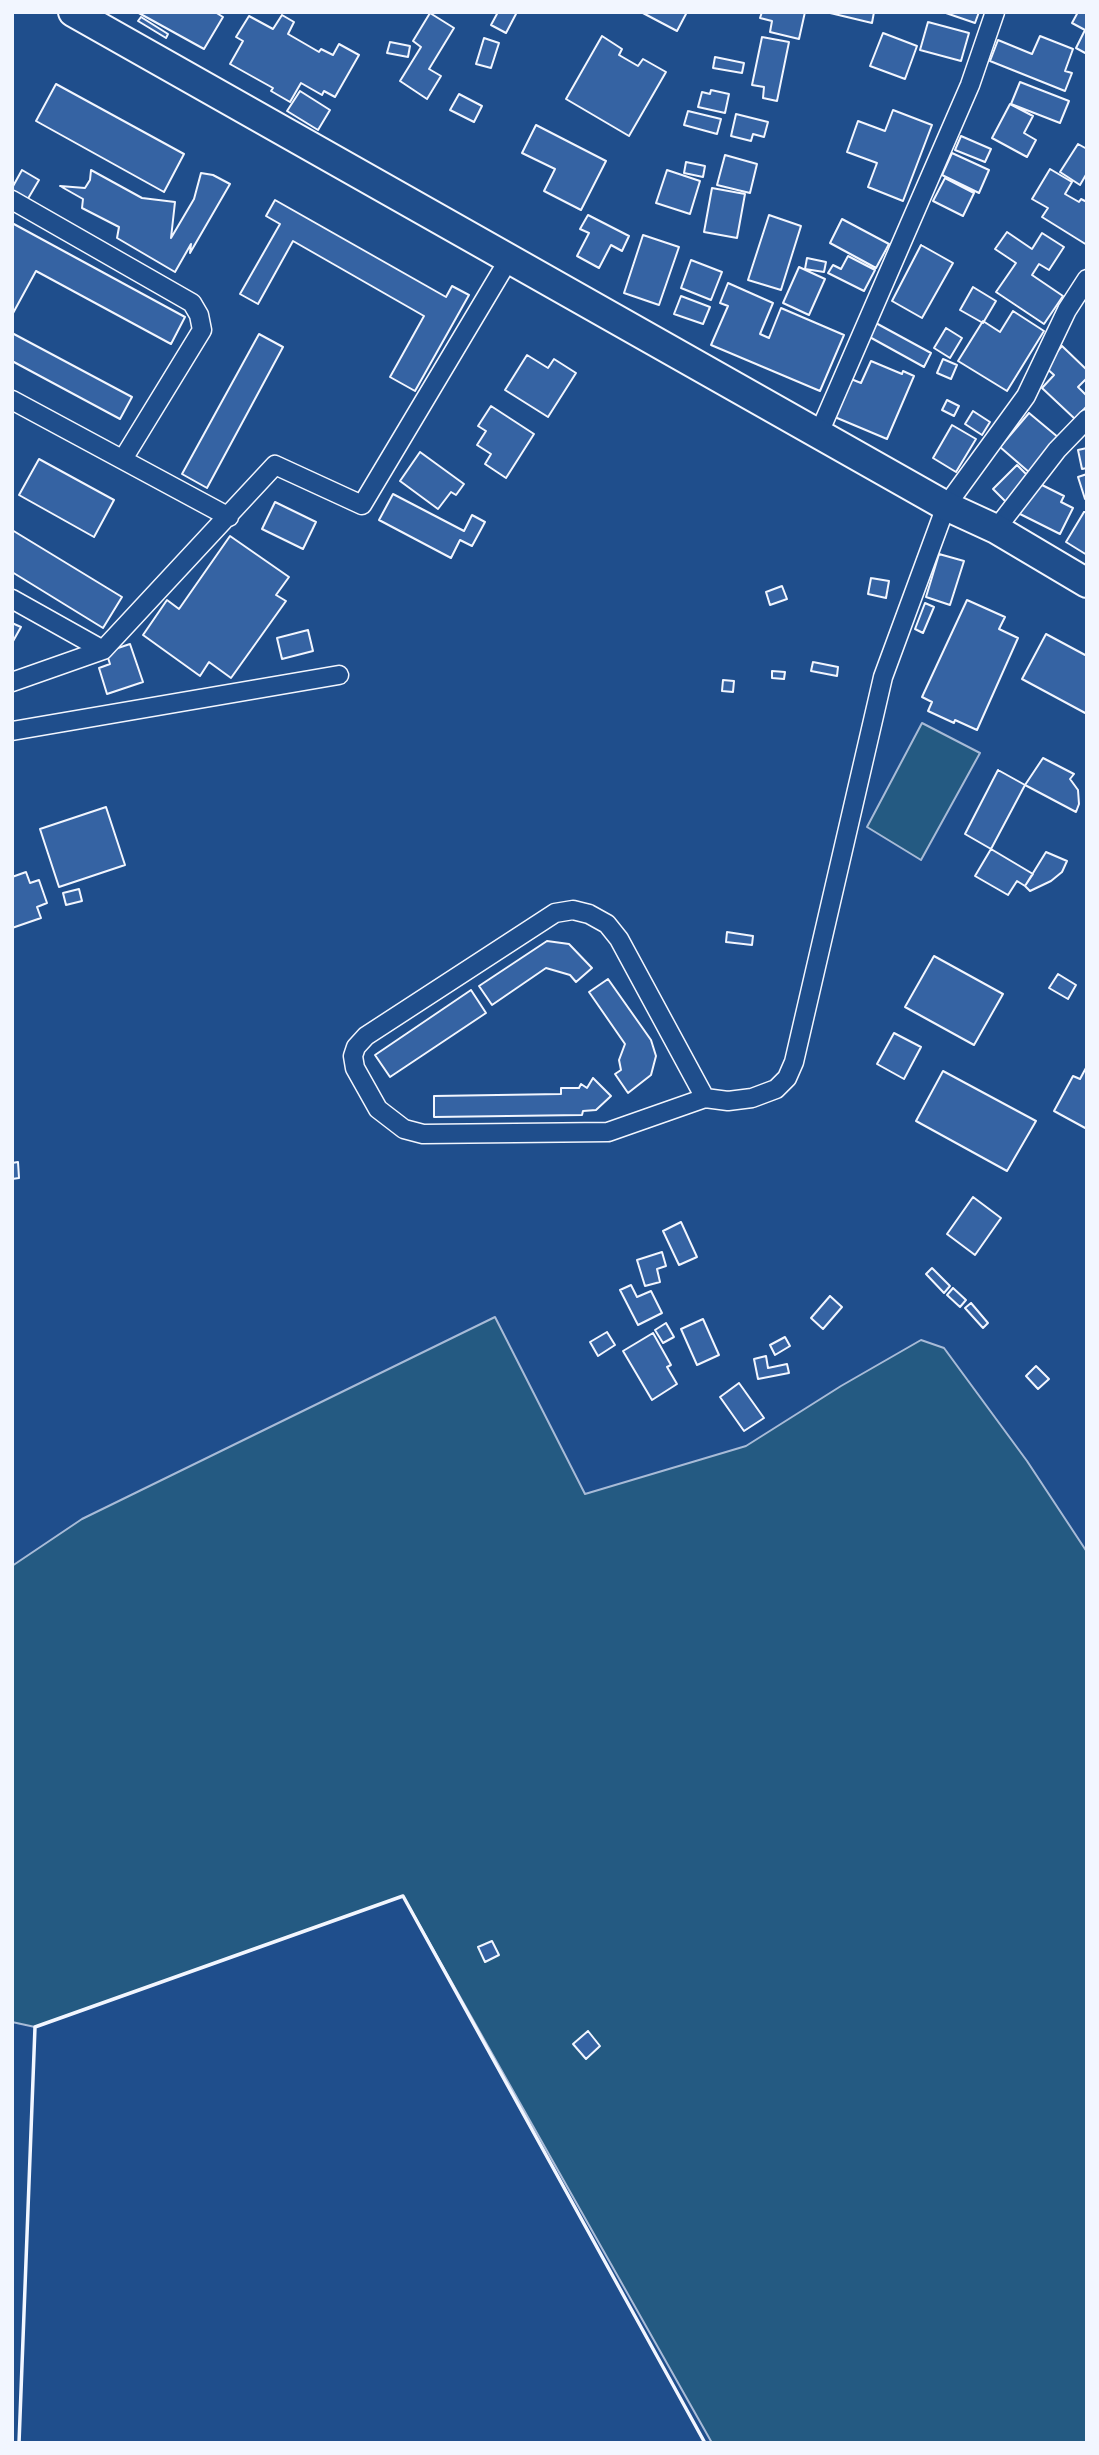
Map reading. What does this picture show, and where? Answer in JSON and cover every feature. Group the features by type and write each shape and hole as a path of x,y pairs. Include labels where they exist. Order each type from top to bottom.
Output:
{"main road":[{"path":"74,12 946,506 996,529 1087,583"}],"street":[{"path":"820,433 965,97 995,12"},
{"path":"12,200 192,303 199,315 202,330 123,459"},
{"path":"12,682 103,650 275,465 362,505 509,258"},
{"path":"705,1098 619,939 607,924 589,914 573,910 555,913 366,1037 356,1047 354,1056 355,1068 378,1109 404,1129 423,1134 608,1132 705,1098 728,1101 752,1098 776,1088 787,1078 794,1062 883,677 946,506 1026,396 1067,310 1087,279"},
{"path":"12,400 229,517"},
{"path":"996,529 1057,450 1087,419"},
{"path":"12,599 103,650"},
{"path":"12,731 339,674"}],"shaded area":[{"path":"922,723 980,753 921,860 867,827"},
{"path":"495,1317 585,1494 746,1446 841,1386 921,1340 944,1348 1027,1461 1087,1552 1087,2443 712,2443 403,1896 35,2027 12,2022 12,1566 82,1519"}],"building":[{"path":"137,12 215,12 223,17 204,49"},
{"path":"498,12 517,12 506,33 491,25"},
{"path":"641,12 687,12 677,31"},
{"path":"762,12 805,12 799,39 770,32 772,21 760,18"},
{"path":"826,12 874,12 872,23"},
{"path":"943,12 979,12 975,23"},
{"path":"1078,12 1087,12 1087,54 1076,48 1085,30 1072,23"},
{"path":"430,13 454,28 429,69 441,76 427,99 400,81 421,47 413,41"},
{"path":"282,15 294,22 288,34 319,52 321,49 333,55 339,44 359,55 335,97 324,91 322,95 301,83 290,102 271,91 273,88 230,64 243,41 236,37 249,16 273,29"},
{"path":"141,17 168,34 166,38 138,21"},
{"path":"928,22 969,33 961,61 920,50"},
{"path":"883,33 917,46 905,79 870,66"},
{"path":"602,36 622,49 619,55 638,66 643,59 666,72 629,136 566,99"},
{"path":"1040,36 1073,49 1065,71 1072,73 1065,91 990,61 998,40 1032,54"},
{"path":"762,37 789,42 777,101 763,98 764,87 752,85"},
{"path":"484,38 499,43 491,68 476,64"},
{"path":"390,42 410,46 408,57 387,53"},
{"path":"715,57 744,63 742,73 713,68"},
{"path":"1020,82 1069,101 1060,123 1011,104"},
{"path":"56,84 184,154 164,192 36,121"},
{"path":"711,90 729,94 725,113 698,107 702,92 710,94"},
{"path":"300,91 330,110 318,130 287,111"},
{"path":"459,94 482,106 474,122 450,110"},
{"path":"1010,104 1033,116 1024,133 1036,140 1027,157 992,138"},
{"path":"893,110 932,125 903,201 868,187 877,163 847,152 858,121 885,131"},
{"path":"688,111 721,119 717,134 684,125"},
{"path":"736,114 768,122 764,137 753,134 751,141 731,136"},
{"path":"536,125 606,161 581,210 544,191 555,169 522,153"},
{"path":"961,136 991,149 985,162 955,150"},
{"path":"1078,144 1087,149 1087,173 1080,185 1060,172"},
{"path":"952,153 989,170 979,193 942,175"},
{"path":"725,155 757,164 750,193 717,185"},
{"path":"686,162 705,166 703,177 684,173"},
{"path":"1050,169 1072,182 1065,194 1079,202 1081,199 1087,202 1087,245 1042,217 1048,208 1032,199"},
{"path":"22,170 39,180 26,202 12,194 12,188"},
{"path":"91,170 142,198 175,202 171,238 194,199 201,173 213,175 230,184 190,253 191,244 175,272 117,238 119,227 82,208 83,199 60,186 85,188 90,180"},
{"path":"667,170 700,181 690,214 656,203"},
{"path":"945,178 974,193 963,216 933,201"},
{"path":"712,188 745,194 737,238 704,232"},
{"path":"275,200 446,297 452,286 469,295 415,391 390,377 424,316 293,241 258,304 240,294 280,224 266,216"},
{"path":"588,215 629,236 622,251 611,245 599,268 577,256 589,233 580,229"},
{"path":"769,215 801,226 781,290 748,280"},
{"path":"842,219 889,244 876,268 830,243"},
{"path":"12,223 185,317 171,344 36,271 12,315"},
{"path":"1007,232 1032,249 1042,233 1064,247 1049,270 1039,264 1032,275 1063,296 1044,324 996,292 1016,263 995,249"},
{"path":"643,235 679,247 659,305 624,293"},
{"path":"921,245 953,263 922,318 892,301"},
{"path":"848,256 875,270 864,291 828,273 833,265 841,269"},
{"path":"807,258 826,262 824,272 805,269"},
{"path":"691,260 722,272 711,300 681,288"},
{"path":"799,267 825,279 809,315 783,303"},
{"path":"728,283 773,303 760,334 769,338 781,308 844,335 820,391 711,345 728,306 720,303"},
{"path":"973,287 996,301 983,323 960,310"},
{"path":"681,296 710,307 703,324 674,314"},
{"path":"1013,311 1044,331 1007,391 958,361 983,321 1000,332"},
{"path":"874,322 931,353 924,367 866,335"},
{"path":"946,328 962,338 950,358 934,348"},
{"path":"12,333 132,397 120,419 12,361"},
{"path":"259,334 283,347 207,488 182,474"},
{"path":"1062,346 1087,370 1087,378 1078,387 1087,396 1087,406 1075,419 1042,388 1054,375 1044,366"},
{"path":"527,355 548,368 554,359 576,373 548,417 505,390"},
{"path":"943,359 957,365 951,379 937,373"},
{"path":"871,361 914,376 887,439 830,415 846,377 861,383"},
{"path":"947,400 959,406 954,416 942,410"},
{"path":"491,406 534,434 506,478 485,464 491,454 477,445 486,431 478,426"},
{"path":"973,411 990,422 982,435 965,424"},
{"path":"1029,413 1059,438 1030,473 1000,447"},
{"path":"952,425 976,439 956,472 933,458"},
{"path":"1087,448 1087,468 1082,469 1078,450"},
{"path":"420,452 464,484 456,495 451,492 438,509 400,481"},
{"path":"39,459 114,500 94,537 19,495"},
{"path":"1017,465 1031,479 1007,503 993,489"},
{"path":"1087,474 1087,499 1085,499 1078,477"},
{"path":"1034,481 1064,496 1061,502 1073,508 1060,534 1018,513"},
{"path":"393,494 464,531 472,515 485,522 472,546 460,540 451,558 379,520"},
{"path":"275,502 316,522 303,549 262,529"},
{"path":"1084,512 1087,512 1087,555 1066,542"},
{"path":"12,530 122,597 103,628 12,572"},
{"path":"230,536 289,577 276,595 286,601 231,678 209,662 200,676 143,635 167,600 179,609"},
{"path":"939,554 964,561 950,605 926,597"},
{"path":"871,578 889,581 886,598 868,594"},
{"path":"782,586 787,599 770,605 766,592"},
{"path":"967,600 1005,617 999,629 1018,638 977,730 928,711 932,702 922,697"},
{"path":"925,603 934,607 923,633 915,629"},
{"path":"12,623 21,627 12,643"},
{"path":"308,630 313,651 282,659 277,638"},
{"path":"1046,634 1087,656 1087,714 1022,679"},
{"path":"130,644 143,682 107,694 99,668 110,664 106,652"},
{"path":"813,662 838,667 837,676 811,671"},
{"path":"772,671 785,672 784,679 772,678"},
{"path":"723,680 734,681 733,692 722,691"},
{"path":"1043,758 1074,774 1070,779 1078,790 1079,804 1076,812 1025,785"},
{"path":"998,770 1025,785 991,849 965,834"},
{"path":"106,807 125,865 59,887 40,829"},
{"path":"991,849 1033,874 1025,886 1017,881 1008,895 975,876"},
{"path":"1046,852 1067,861 1062,872 1051,881 1030,891 1025,886"},
{"path":"26,872 30,883 39,880 47,903 37,907 41,918 12,928 12,877"},
{"path":"79,889 82,901 66,905 63,893"},
{"path":"727,932 753,936 752,945 726,942"},
{"path":"547,941 569,944 592,968 576,982 570,975 546,968 492,1005 479,986"},
{"path":"934,956 1003,994 974,1045 905,1007"},
{"path":"1058,974 1076,985 1068,999 1049,988"},
{"path":"608,979 651,1040 656,1056 651,1075 628,1093 615,1074 621,1070 619,1060 625,1044 589,992"},
{"path":"471,990 486,1013 390,1077 375,1055"},
{"path":"894,1033 921,1047 904,1079 877,1064"},
{"path":"1087,1066 1087,1129 1054,1111 1073,1076 1080,1079"},
{"path":"943,1071 1036,1121 1007,1171 916,1121"},
{"path":"593,1078 611,1096 596,1110 583,1111 582,1115 434,1117 434,1096 561,1094 561,1088 579,1088 581,1084 587,1088"},
{"path":"18,1162 19,1178 12,1179 12,1163"},
{"path":"973,1197 1001,1218 975,1255 947,1234"},
{"path":"681,1222 697,1257 679,1265 663,1231"},
{"path":"662,1252 666,1266 657,1269 660,1282 645,1286 637,1260"},
{"path":"932,1268 950,1286 944,1293 926,1274"},
{"path":"631,1285 637,1297 651,1291 662,1313 638,1325 620,1290"},
{"path":"953,1288 966,1300 960,1307 947,1295"},
{"path":"830,1296 842,1307 823,1329 811,1318"},
{"path":"971,1303 988,1323 983,1328 965,1308"},
{"path":"703,1319 719,1355 697,1365 681,1329"},
{"path":"666,1323 674,1337 663,1343 655,1330"},
{"path":"607,1332 615,1345 598,1356 590,1342"},
{"path":"653,1333 671,1365 667,1367 677,1384 652,1400 623,1351"},
{"path":"785,1337 790,1346 775,1355 770,1345"},
{"path":"766,1356 768,1368 787,1364 789,1373 758,1379 754,1359"},
{"path":"1036,1366 1049,1379 1038,1389 1026,1376"},
{"path":"739,1383 764,1418 744,1431 720,1397"},
{"path":"492,1941 499,1955 485,1962 478,1947"},
{"path":"588,2031 600,2046 586,2059 573,2044"}],"wall":[{"path":"19,2443 35,2027 403,1896 705,2443"}]}
